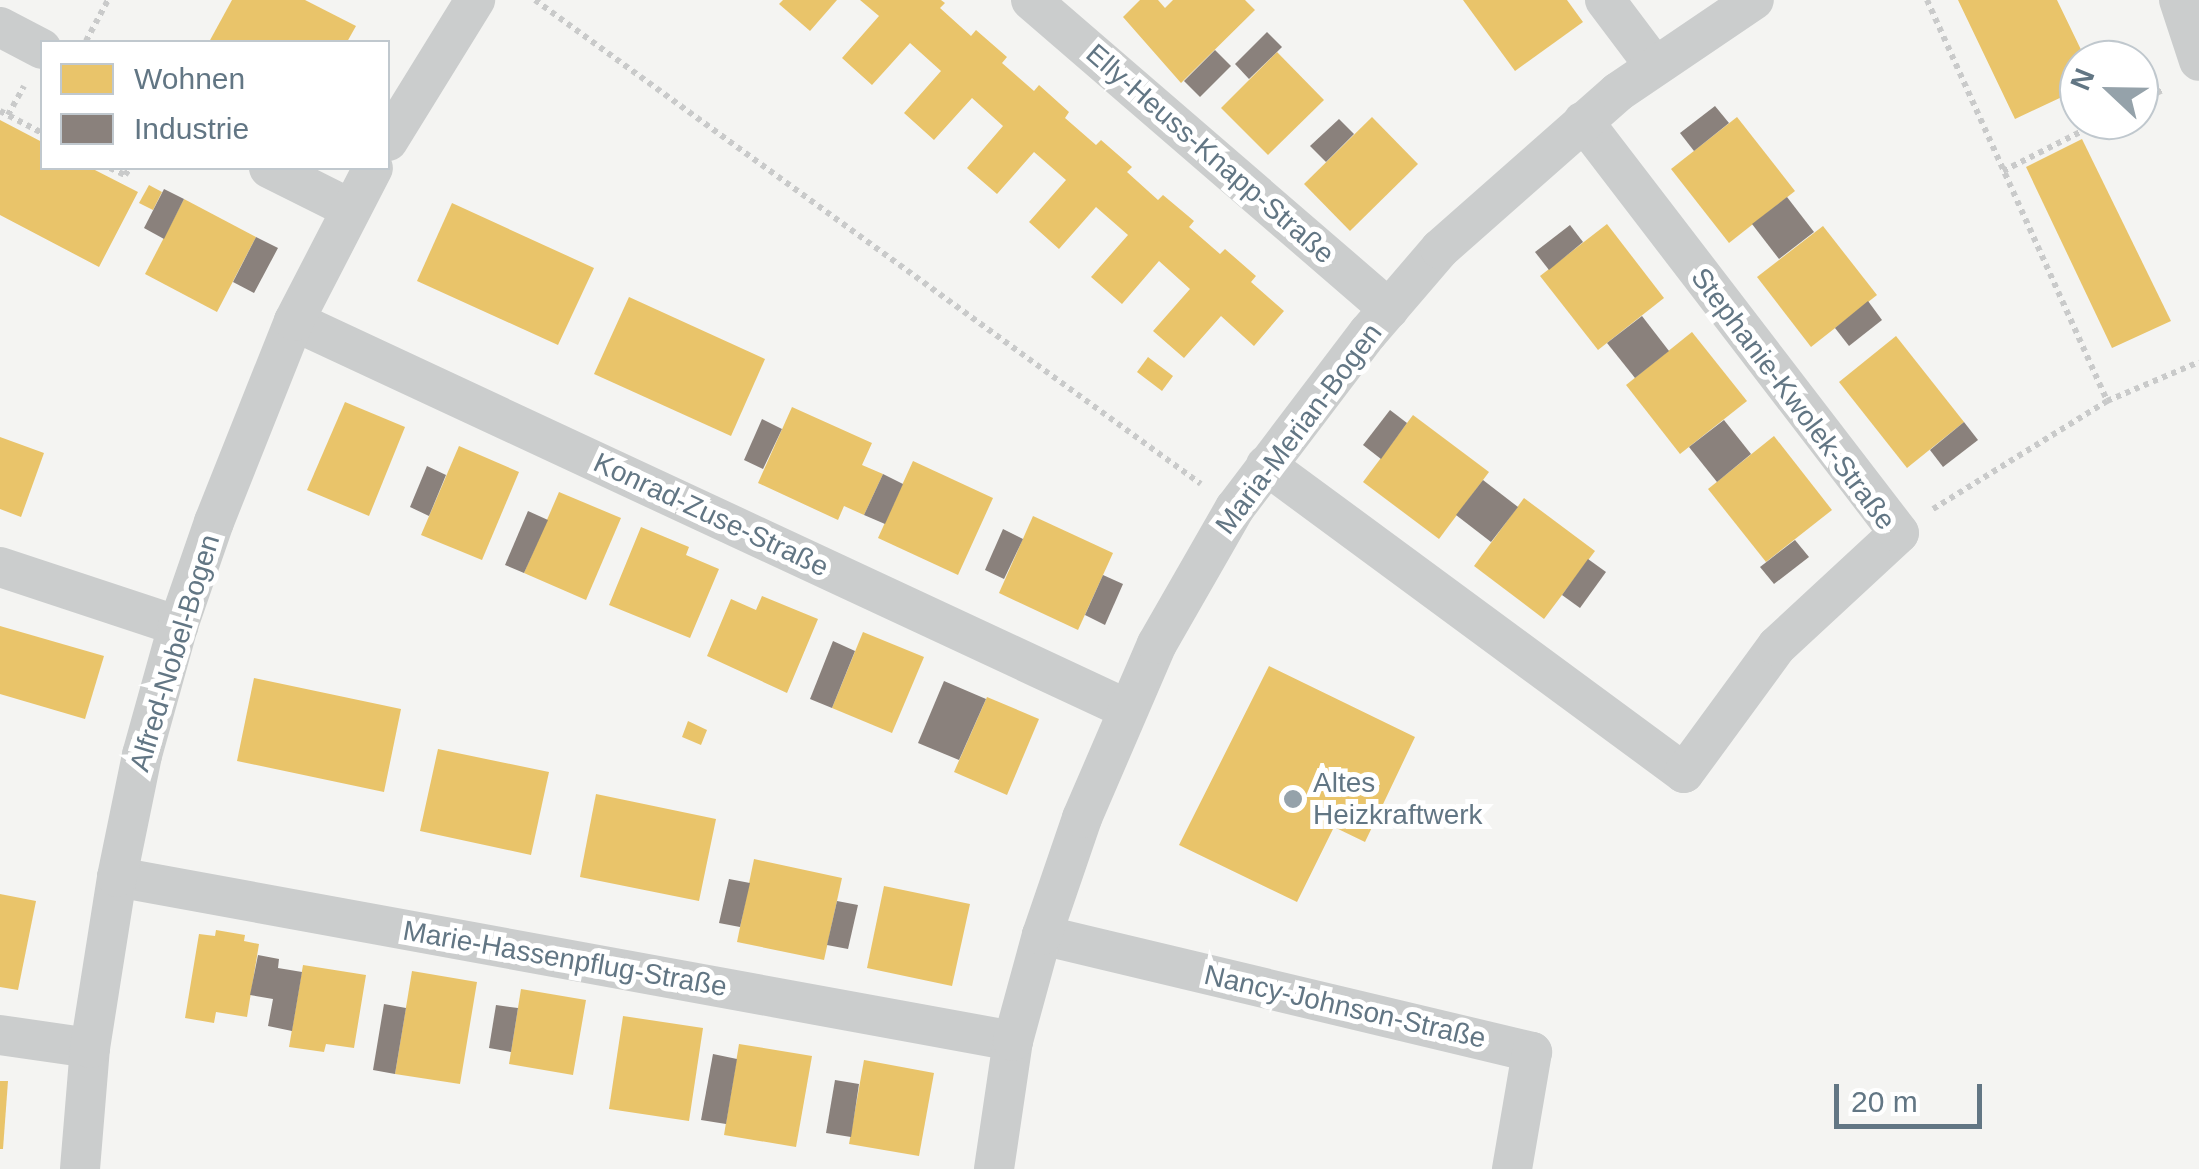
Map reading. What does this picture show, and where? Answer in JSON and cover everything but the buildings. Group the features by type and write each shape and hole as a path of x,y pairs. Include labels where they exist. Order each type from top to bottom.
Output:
{"street":[{"path":"390,138 474,0"},
{"name":"Elly-Heuss-Knapp-Straße","path":"1031,0 1389,309"},
{"path":"1606,0 1654,64"},
{"name":"Maria-Merian-Bogen","path":"994,1169 1013,1041 1042,935 1082,818 1157,644 1235,508 1440,249 1583,120 1654,64 1754,0"},
{"path":"2178,0 2199,61"},
{"path":"0,27 40,49"},
{"name":"Stephanie-Kwolek-Straße","path":"1266,465 1684,773 1777,646 1899,532 1583,120"},
{"path":"273,170 350,208"},
{"name":"Alfred-Nobel-Bogen","path":"80,1169 90,1048 116,877 142,755 178,626 214,522 294,322 371,170"},
{"name":"Konrad-Zuse-Straße","path":"294,322 1127,709"},
{"path":"0,567 178,626"},
{"name":"Marie-Hassenpflug-Straße","path":"116,877 1013,1041"},
{"name":"Nancy-Johnson-Straße","path":"1042,935 1532,1052 1512,1169"},
{"path":"0,1035 90,1048"}],"path":[{"path":"87,40 108,0"},
{"path":"535,0 1235,508"},
{"path":"1926,0 2106,400"},
{"path":"0,111 40,132"},
{"path":"2004,172 2066,140"},
{"path":"1899,532 2106,400 2199,362"}],"place":[{"name":"Altes Heizkraftwerk","path":"1293,799"}]}
